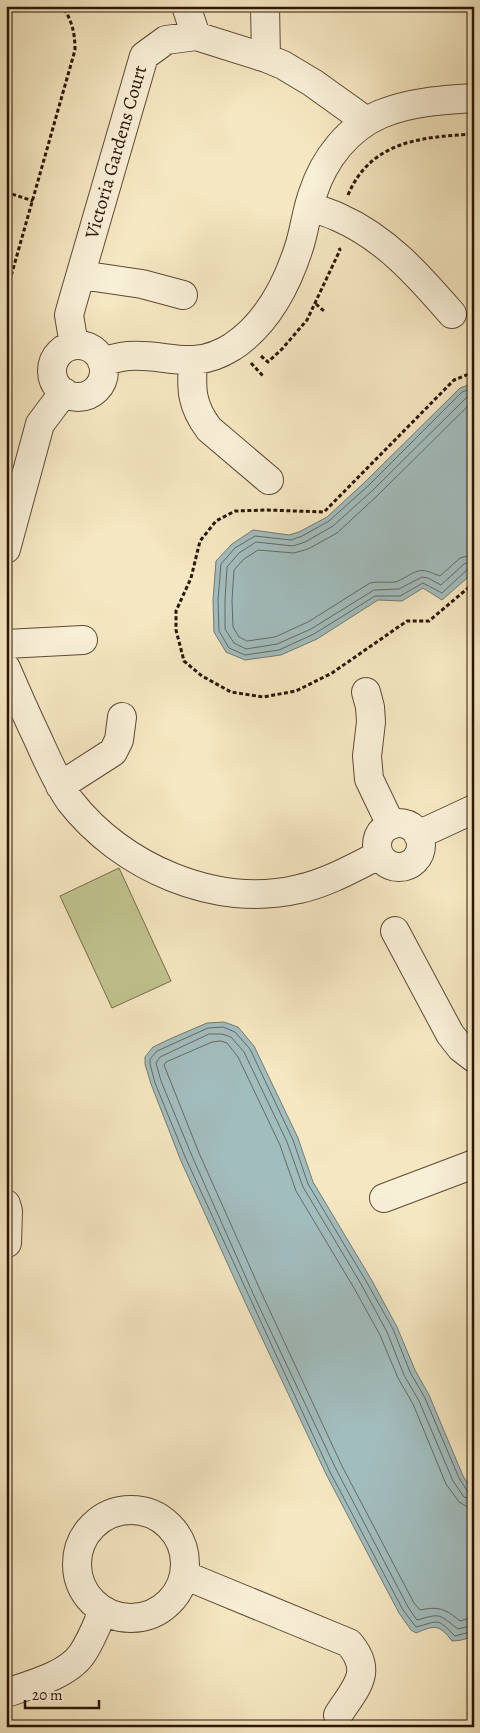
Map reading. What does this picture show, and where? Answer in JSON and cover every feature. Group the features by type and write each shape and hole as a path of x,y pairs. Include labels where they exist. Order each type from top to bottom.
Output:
{"street":[{"path":"186,6 196,36"},
{"path":"265,6 266,58"},
{"name":"Victoria Gardens Court","path":"74,345 69,315 144,56 166,40 196,36 266,58 298,73 366,122"},
{"path":"102,362 129,356 193,360 207,358 233,346 257,324 270,308 284,285 295,259 318,179 331,157 353,131 381,114 412,104 474,98"},
{"path":"310,206 339,217 376,239 400,258 452,314"},
{"path":"81,275 142,284 183,295"},
{"path":"74,345 84,345 93,350 102,362 104,376 100,386 93,393 73,396 64,392 56,385 53,376 53,366 57,356 64,349 74,345"},
{"path":"193,360 192,394 202,419 209,429 270,480"},
{"path":"6,550 40,424 64,392"},
{"path":"6,644 83,640"},
{"path":"6,668 60,786 82,814 122,851 144,864 168,875 221,890 261,894 300,889 339,875 379,855"},
{"path":"366,692 371,722 367,756 369,779 391,825"},
{"path":"60,786 113,752 119,740 122,717"},
{"path":"418,835 474,809"},
{"path":"404,823 415,830 418,835 421,842 420,850 412,863 398,867 390,866 379,855 377,841 384,828 404,823"},
{"path":"395,931 450,1034 460,1048 474,1058"},
{"path":"384,1198 474,1164"},
{"path":"6,1204 8,1211 8,1243"},
{"path":"124,1510 134,1510 144,1512 163,1521 177,1536 182,1545 185,1565 184,1575 174,1597 156,1612 134,1618 118,1617 103,1611 91,1602 82,1589 77,1574 76,1558 81,1543 89,1529 109,1515 124,1510"},
{"path":"184,1575 349,1643 358,1654 362,1668 357,1684 338,1714"},
{"path":"6,1693 56,1675 69,1666 82,1655 103,1611"}],"path":[{"path":"6,294 75,50 73,27 62,6"},
{"path":"261,356 268,362 307,320 340,250 334,232 339,217 352,186 372,159 406,142 432,136 474,134"},
{"path":"6,192 32,201"},
{"path":"316,304 325,312"},
{"path":"250,363 264,376"},
{"path":"474,372 454,380 324,512 235,511 216,521 200,541 191,578 176,611 176,630 184,660 202,676 231,692 263,697 296,691 332,673 407,621 429,621 474,583"}],"green space":[{"path":"119,868 171,981 112,1008 60,896"}],"water":[{"path":"474,383 474,572 442,600 423,588 402,601 378,600 317,639 281,655 245,660 226,652 214,632 213,600 216,561 232,544 253,530 289,535 299,532 327,517 460,388"},
{"path":"224,1022 238,1027 254,1046 298,1138 313,1182 371,1279 397,1327 415,1370 429,1395 463,1476 474,1493 474,1635 469,1638 452,1641 444,1631 436,1628 428,1628 416,1633 411,1630 399,1613 326,1474 181,1161 151,1084 145,1064 145,1057 153,1047 172,1038 207,1023"}]}
